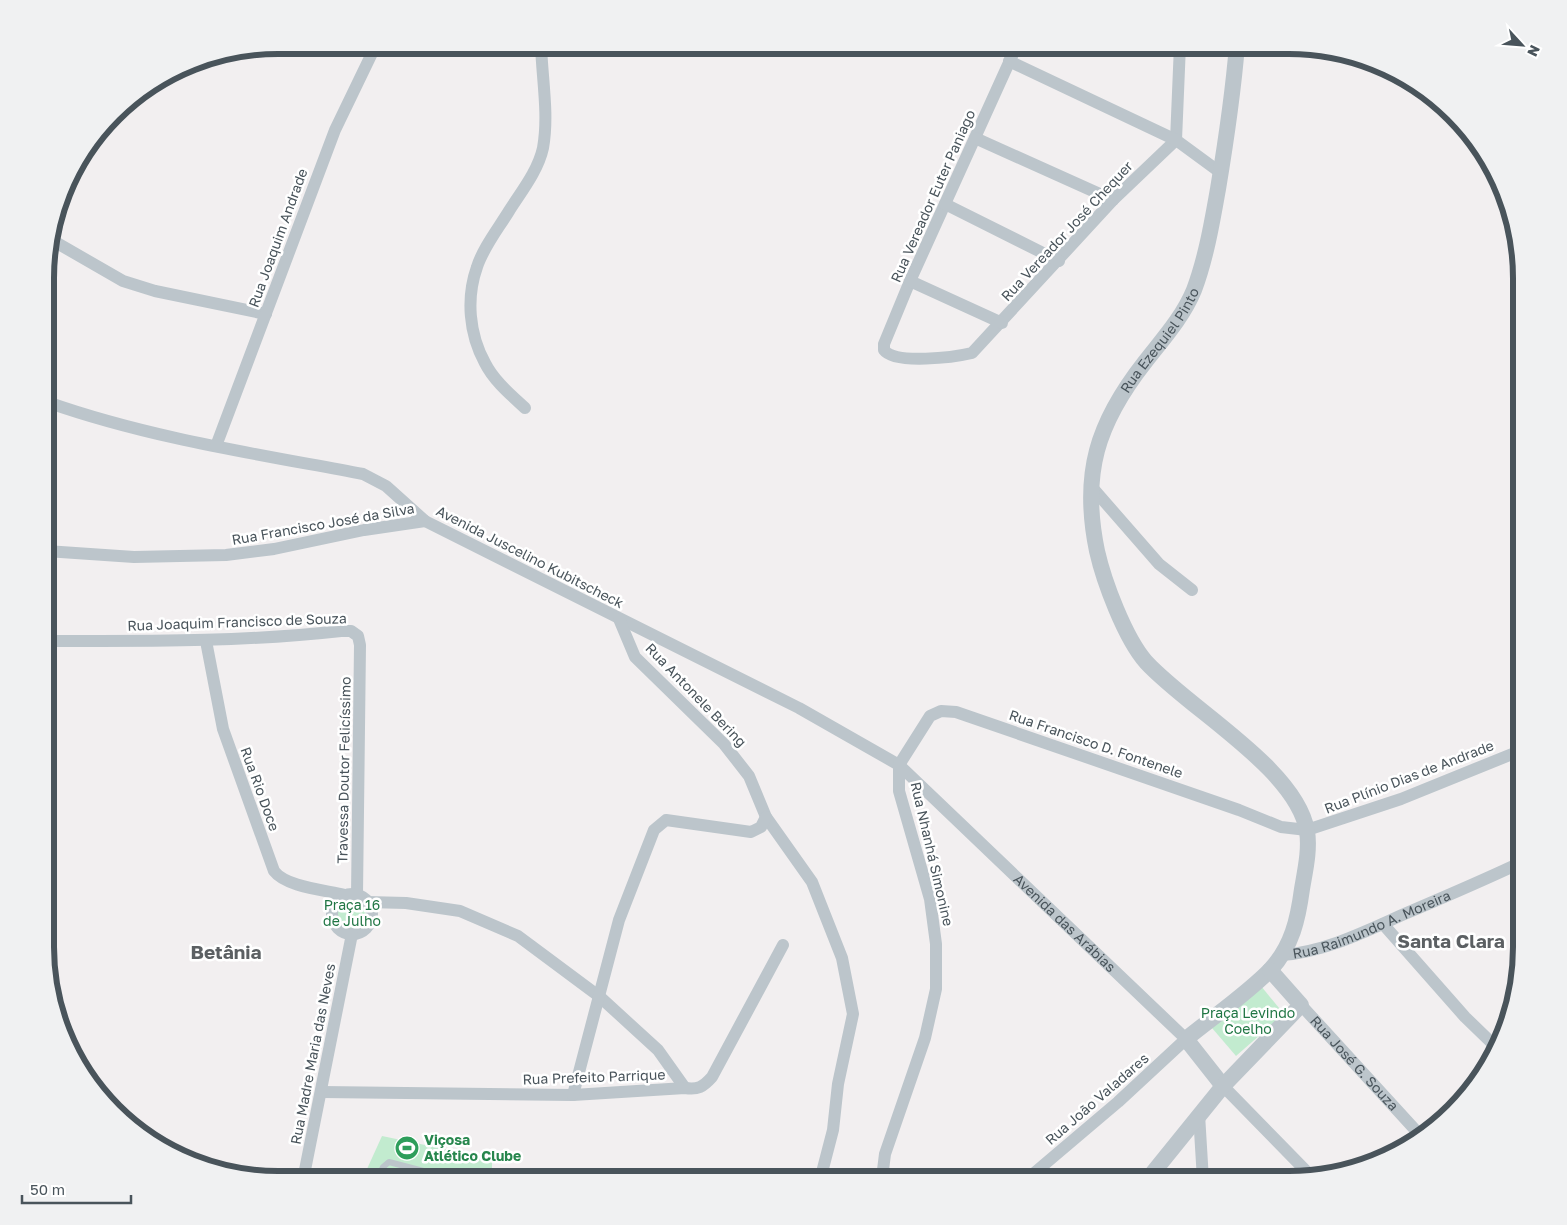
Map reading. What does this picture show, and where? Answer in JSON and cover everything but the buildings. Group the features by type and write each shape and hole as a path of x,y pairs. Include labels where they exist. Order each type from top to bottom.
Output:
{"street":[{"name":"Rua Joaquim Andrade","path":"216,446 335,130 372,54"},
{"path":"525,408 501,385 484,363 472,329 470,295 477,266 493,235 531,177 543,148 544,118 541,54"},
{"name":"Rua Vereador Euter Paniago","path":"892,356 884,350 884,344 910,281 1013,54"},
{"path":"1176,140 1180,54"},
{"name":"Rua Ezequiel Pinto","path":"1236,54 1233,97 1221,173 1208,244 1193,292 1177,321 1126,386 1110,414 1098,443 1090,485 1098,554 1120,619 1143,659 1170,685 1272,770 1289,790 1307,830"},
{"path":"1009,62 1176,140 1221,173"},
{"path":"975,138 1113,200"},
{"name":"Rua Vereador José Chequer","path":"892,356 950,358 972,353 1002,323 1113,200 1176,140"},
{"path":"945,204 1059,261"},
{"path":"57,243 123,281 155,291 266,314"},
{"path":"910,281 1002,323"},
{"name":"Avenida Juscelino Kubitscheck","path":"54,404 130,428 363,474 386,486 425,521 799,708 900,765"},
{"path":"1090,485 1159,564 1192,590"},
{"name":"Rua Francisco José da Silva","path":"54,552 134,557 226,556 274,549 364,530 425,521"},
{"name":"Rua Antonele Bering","path":"619,619 635,657 724,744 749,776 766,817 812,882 842,958 853,1014 838,1084 833,1130 822,1171"},
{"name":"Rua Joaquim Francisco de Souza","path":"54,643 206,641 351,631 358,636 360,645"},
{"name":"Rua Rio Doce","path":"206,641 223,729 274,871 279,878 356,897 460,911 518,936 600,997 658,1050 685,1088"},
{"name":"Travessa Doutor Felicíssimo","path":"356,897 360,645"},
{"name":"Rua Francisco D. Fontenele","path":"900,765 930,716 941,711 956,712 1239,810 1281,827 1307,830"},
{"name":"Rua Plínio Dias de Andrade","path":"1307,830 1401,799 1513,754"},
{"name":"Avenida das Arábias","path":"900,765 1186,1039 1223,1086"},
{"name":"Rua Nhanhá Simonine","path":"884,1171 885,1154 925,1038 936,989 936,944 930,899 899,791 900,765"},
{"path":"573,1095 619,920 654,830 666,820 752,832 761,828 766,817"},
{"path":"1282,955 1291,940 1299,908 1305,870 1307,830"},
{"name":"Rua Raimundo A. Moreira","path":"1186,1039 1270,970 1282,955 1317,950 1383,924 1513,866"},
{"path":"356,897 372,913 368,925 364,930 352,934 340,931 333,921 332,915 335,903 356,897"},
{"path":"1383,924 1465,1017 1492,1043"},
{"name":"Rua Madre Maria das Neves","path":"305,1171 352,934"},
{"name":"Rua Prefeito Parrique","path":"322,1092 573,1095 695,1089 704,1086 712,1078 783,945"},
{"name":"Rua José G. Souza","path":"1270,970 1416,1132"},
{"path":"1154,1171 1223,1086 1302,1005"},
{"name":"Rua João Valadares","path":"1037,1171 1118,1102 1186,1039"},
{"path":"1223,1086 1306,1171"},
{"path":"1199,1114 1202,1171"}],"lane":[{"path":"381,1171 389,1162 423,1171"}],"green space":[{"name":"Praça 16 de Julho","path":"352,896 363,900 368,912 366,920 357,931 348,932 339,923 336,911 340,901"},
{"name":"Praça Levindo Coelho","path":"1261,986 1284,1014 1236,1056 1212,1028"},
{"name":"Viçosa Atlético Clube","path":"382,1136 492,1159 492,1171 366,1171"}],"place":[{"name":"Viçosa Atlético Clube","path":"407,1148"}],"district":[{"name":"Santa Clara","path":"1451,941"},
{"name":"Betânia","path":"226,952"}]}
